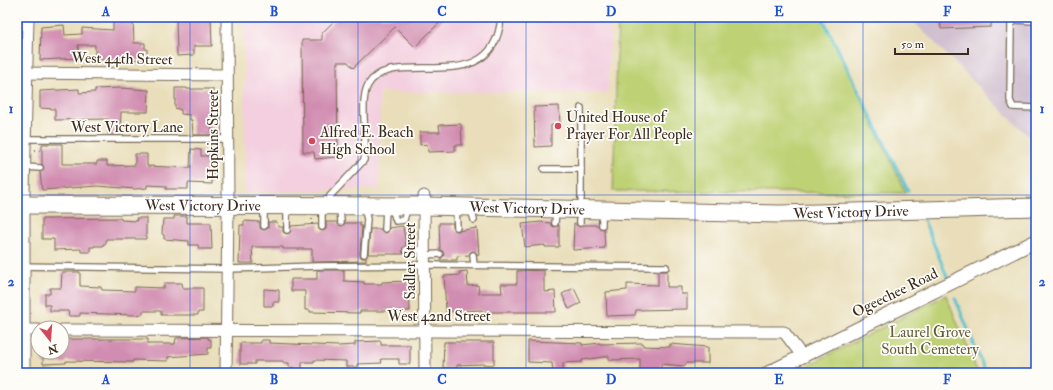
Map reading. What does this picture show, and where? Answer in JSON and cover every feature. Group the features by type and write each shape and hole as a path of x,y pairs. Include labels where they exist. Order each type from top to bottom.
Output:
{"main road":[{"name":"West Victory Drive","path":"21,200 228,201 333,208 424,201 580,211 1036,197"},
{"name":"West Victory Drive","path":"228,201 264,206 333,208 395,206 424,201 467,211 517,212 556,216 580,211 602,217 1036,207"}],"street":[{"path":"24,373 21,330 21,200 25,167 21,139 22,73 28,17"},
{"name":"Hopkins Street","path":"226,373 229,139 228,17"},
{"name":"West 44th Street","path":"22,73 228,75"},
{"name":"Sadler Street","path":"424,201 425,373"},
{"name":"Ogeechee Road","path":"768,373 1036,241"},
{"name":"West 42nd Street","path":"70,330 784,332 803,357"}],"lane":[{"path":"322,227 364,160 365,95 370,81 378,75 390,70 460,67 473,63 484,55 493,43 499,30 501,17"},
{"path":"1036,21 1015,20 1011,25 1010,100 1013,107 1036,108"},
{"path":"580,211 581,108"},
{"name":"West Victory Lane","path":"21,139 229,139"},
{"path":"25,167 40,168"},
{"path":"544,169 581,169"},
{"path":"264,206 264,226"},
{"path":"287,206 287,230"},
{"path":"363,206 367,219 364,254"},
{"path":"385,229 395,206"},
{"path":"457,227 467,211"},
{"path":"406,250 425,257 474,265 666,267"},
{"path":"21,267 227,269 318,266 425,257 440,254"},
{"path":"473,255 474,265"}],"shaded area":[{"name":"Alfred E. Beach High School","path":"244,17 611,17 608,93 380,92 379,189 245,192"},
{"path":"909,17 1036,17 1036,144"}],"green space":[{"path":"618,17 822,17 906,193 613,191"},
{"name":"Laurel Grove South Cemetery","path":"946,295 978,373 793,373"}],"building":[{"path":"176,17 211,17 212,46 194,46 194,55 177,56"},
{"path":"338,17 445,17 415,47 395,27 353,68 348,62 337,62 338,157 315,159 314,152 303,152 302,40 322,40 322,33"},
{"path":"940,17 991,17 991,27 941,29"},
{"path":"113,18 133,18 134,43 145,43 145,49 147,49 147,60 95,59 95,45 78,45 79,58 40,60 41,27 64,25 65,35 82,34 82,28 113,30"},
{"path":"120,88 149,90 148,112 121,112 120,134 108,134 108,119 55,120 55,109 40,108 40,91 79,89 79,93 95,92 95,89"},
{"path":"175,88 213,89 213,103 210,103 212,135 193,135 192,120 190,120 190,115 181,114 181,110 175,108"},
{"path":"559,106 560,125 551,125 551,146 535,147 534,107"},
{"path":"461,124 462,145 455,145 455,151 428,152 427,144 420,145 420,132 440,132 439,125"},
{"path":"42,144 62,144 62,164 97,164 97,161 107,161 107,166 135,165 135,154 147,154 147,166 190,168 191,149 201,150 201,156 213,156 212,184 188,183 188,189 166,189 166,186 147,185 147,188 135,189 97,186 42,190 40,172 44,168 42,164"},
{"path":"174,216 187,216 187,223 211,223 212,249 199,249 198,245 189,245 189,241 164,239 164,235 162,234 163,219 174,219"},
{"path":"121,218 121,220 137,221 136,218 146,218 146,239 106,239 106,244 103,244 103,246 90,247 90,252 81,252 81,249 54,250 54,239 42,239 42,219"},
{"path":"244,221 260,222 260,228 264,230 268,228 268,222 277,222 278,227 283,227 283,232 287,234 290,232 291,226 318,224 319,229 322,231 326,229 326,222 337,222 341,226 345,223 360,223 360,226 362,226 360,254 362,258 366,258 366,261 312,262 312,249 252,247 253,263 239,263 240,225 244,225"},
{"path":"541,222 551,223 554,227 559,225 559,247 545,247 545,245 525,247 522,224"},
{"path":"439,223 453,223 453,229 457,231 477,228 479,255 472,251 469,255 457,256 457,260 440,260 444,254 440,250"},
{"path":"574,223 580,227 584,225 598,225 600,228 604,229 605,248 573,250"},
{"path":"403,226 406,246 402,250 404,254 368,254 370,229 381,229 385,233 388,232 389,228"},
{"path":"317,270 344,270 344,281 364,282 364,284 409,281 410,311 360,311 360,313 310,312 310,310 305,310 305,291 291,291 291,279 317,279"},
{"path":"544,270 544,292 555,291 556,312 482,312 482,310 446,312 444,276 460,275 459,272 467,271 468,286 478,285 479,293 502,293 501,284 517,284 517,271"},
{"path":"658,271 667,271 667,287 681,287 681,294 687,294 687,309 636,310 635,315 607,316 606,292 627,290 627,284 658,285"},
{"path":"62,272 80,272 80,286 101,287 102,290 135,291 135,287 164,288 164,283 182,283 183,288 203,288 203,312 198,312 198,315 161,315 161,311 143,311 143,314 134,315 80,313 80,316 69,316 68,311 50,311 50,305 45,305 45,294 50,294 50,288 61,288"},
{"path":"574,288 581,303 569,309 562,294"},
{"path":"264,289 279,290 279,302 273,302 273,306 264,306"},
{"path":"208,337 208,339 211,340 211,348 208,348 208,354 168,357 168,361 66,361 66,363 43,364 43,360 70,360 70,339 148,339 148,344 175,344 176,338"},
{"path":"261,340 269,340 269,343 338,346 355,345 355,342 381,341 381,345 410,345 410,364 399,364 399,359 381,359 382,363 357,364 357,367 346,367 346,361 314,360 314,362 302,362 302,373 294,373 294,368 289,367 289,363 283,363 283,361 255,361 255,364 240,364 240,343 261,343"},
{"path":"528,341 582,343 582,345 600,343 643,343 643,346 670,347 670,344 708,347 708,363 686,363 685,366 661,364 661,371 640,371 640,359 609,360 609,356 582,360 582,362 563,363 563,373 553,373 552,363 528,362"},
{"path":"444,342 494,342 494,365 457,365 457,368 443,368"}],"waterway":[{"path":"822,17 908,191"},
{"path":"924,220 948,279"},
{"path":"955,298 986,373"}],"place":[{"name":"United House of Prayer For All People","path":"558,126"},
{"name":"Alfred E. Beach High School","path":"312,141"}]}
